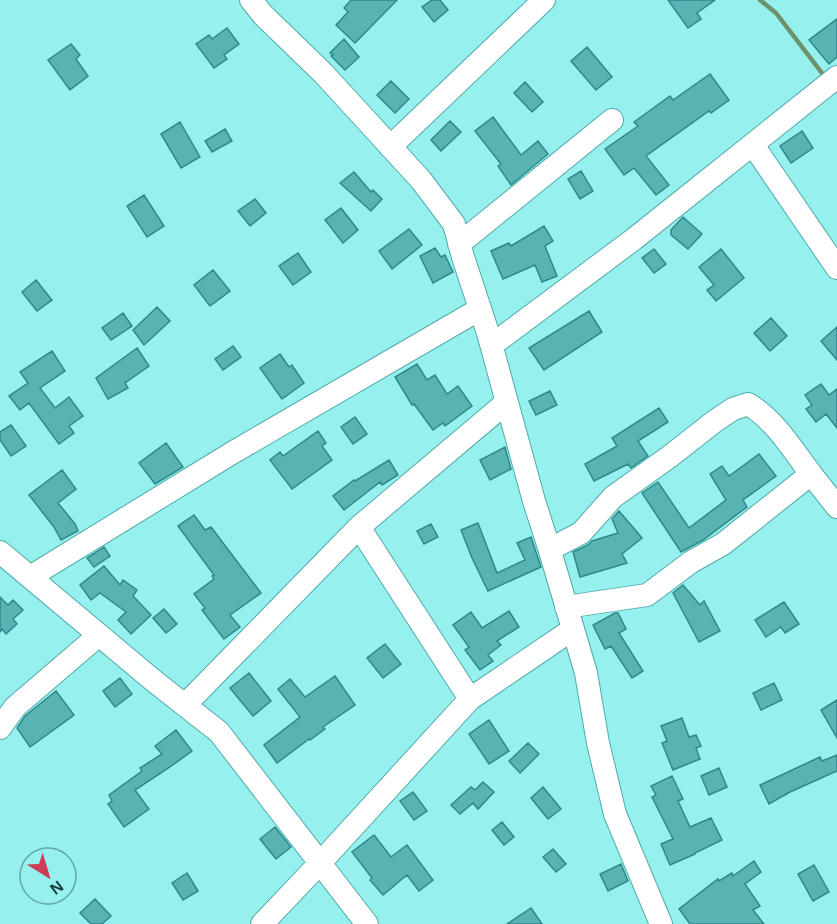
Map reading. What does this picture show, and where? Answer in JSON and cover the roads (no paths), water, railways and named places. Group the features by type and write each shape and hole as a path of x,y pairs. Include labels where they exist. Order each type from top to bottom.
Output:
{"street":[{"path":"251,0 263,15 323,73 421,180 454,224 492,345 534,501 586,672 598,743 615,814 661,924"},
{"path":"390,147 544,0"},
{"path":"492,345 634,239 837,77"},
{"path":"459,244 612,120"},
{"path":"753,145 837,268"},
{"path":"30,577 232,453 480,309"},
{"path":"185,705 358,527 507,402"},
{"path":"550,551 581,533 613,497 715,421 733,409 747,404 769,420 837,507"},
{"path":"566,607 647,595 691,562 723,544 811,474"},
{"path":"358,527 470,699"},
{"path":"0,552 219,732 367,924"},
{"path":"262,924 470,699 573,629"},
{"path":"0,728 15,707 99,635"}],"waterway":[{"path":"760,0 776,13 825,77"}]}
